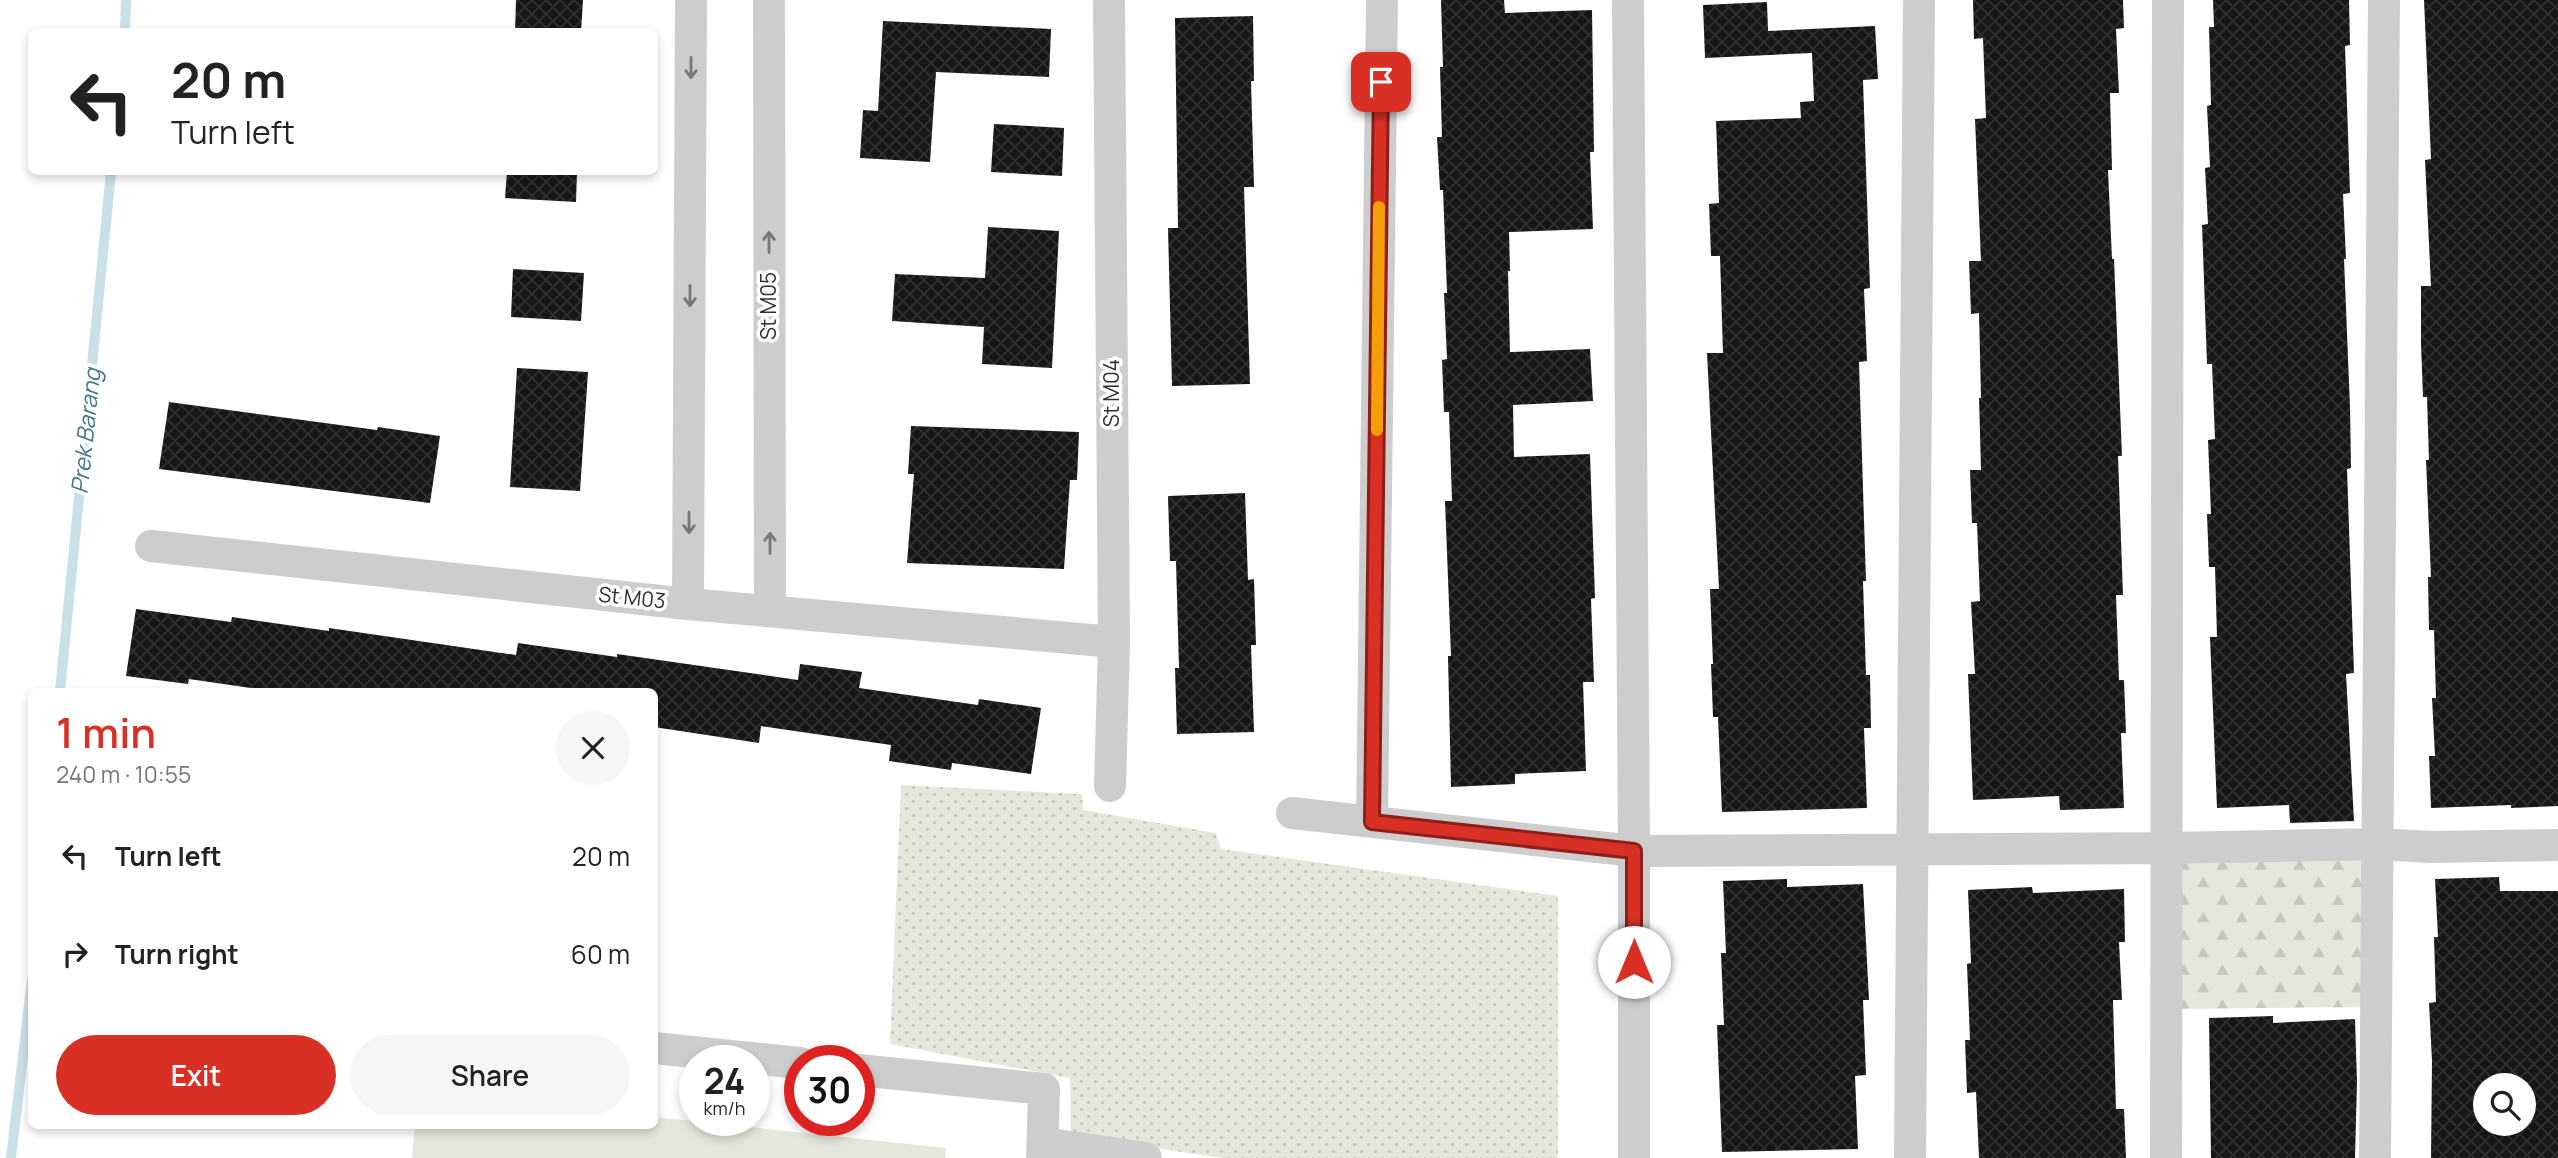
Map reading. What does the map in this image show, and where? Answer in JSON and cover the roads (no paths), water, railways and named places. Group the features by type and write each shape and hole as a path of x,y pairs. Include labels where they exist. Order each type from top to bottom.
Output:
{"street":[{"path":"688,604 691,0"},
{"name":"St M05","path":"769,0 770,611"},
{"name":"St M04","path":"1109,0 1114,642 1110,786"},
{"path":"1372,822 1382,0"},
{"path":"1628,0 1634,1158"},
{"path":"1910,1158 1919,0"},
{"path":"2166,1158 2168,0"},
{"path":"2375,1158 2384,0"},
{"name":"St M03","path":"151,546 688,604 1114,642"},
{"path":"1292,813 1634,851 2378,844 2431,847 2558,845"},
{"path":"658,1048 784,1061"},
{"path":"875,1071 1044,1088 1042,1151 1146,1158"}],"waterway":[{"name":"Prek Barang","path":"125,28 126,0"},
{"name":"Prek Barang","path":"60,688 111,175"},
{"name":"Prek Barang","path":"11,1158 28,1013"}]}
